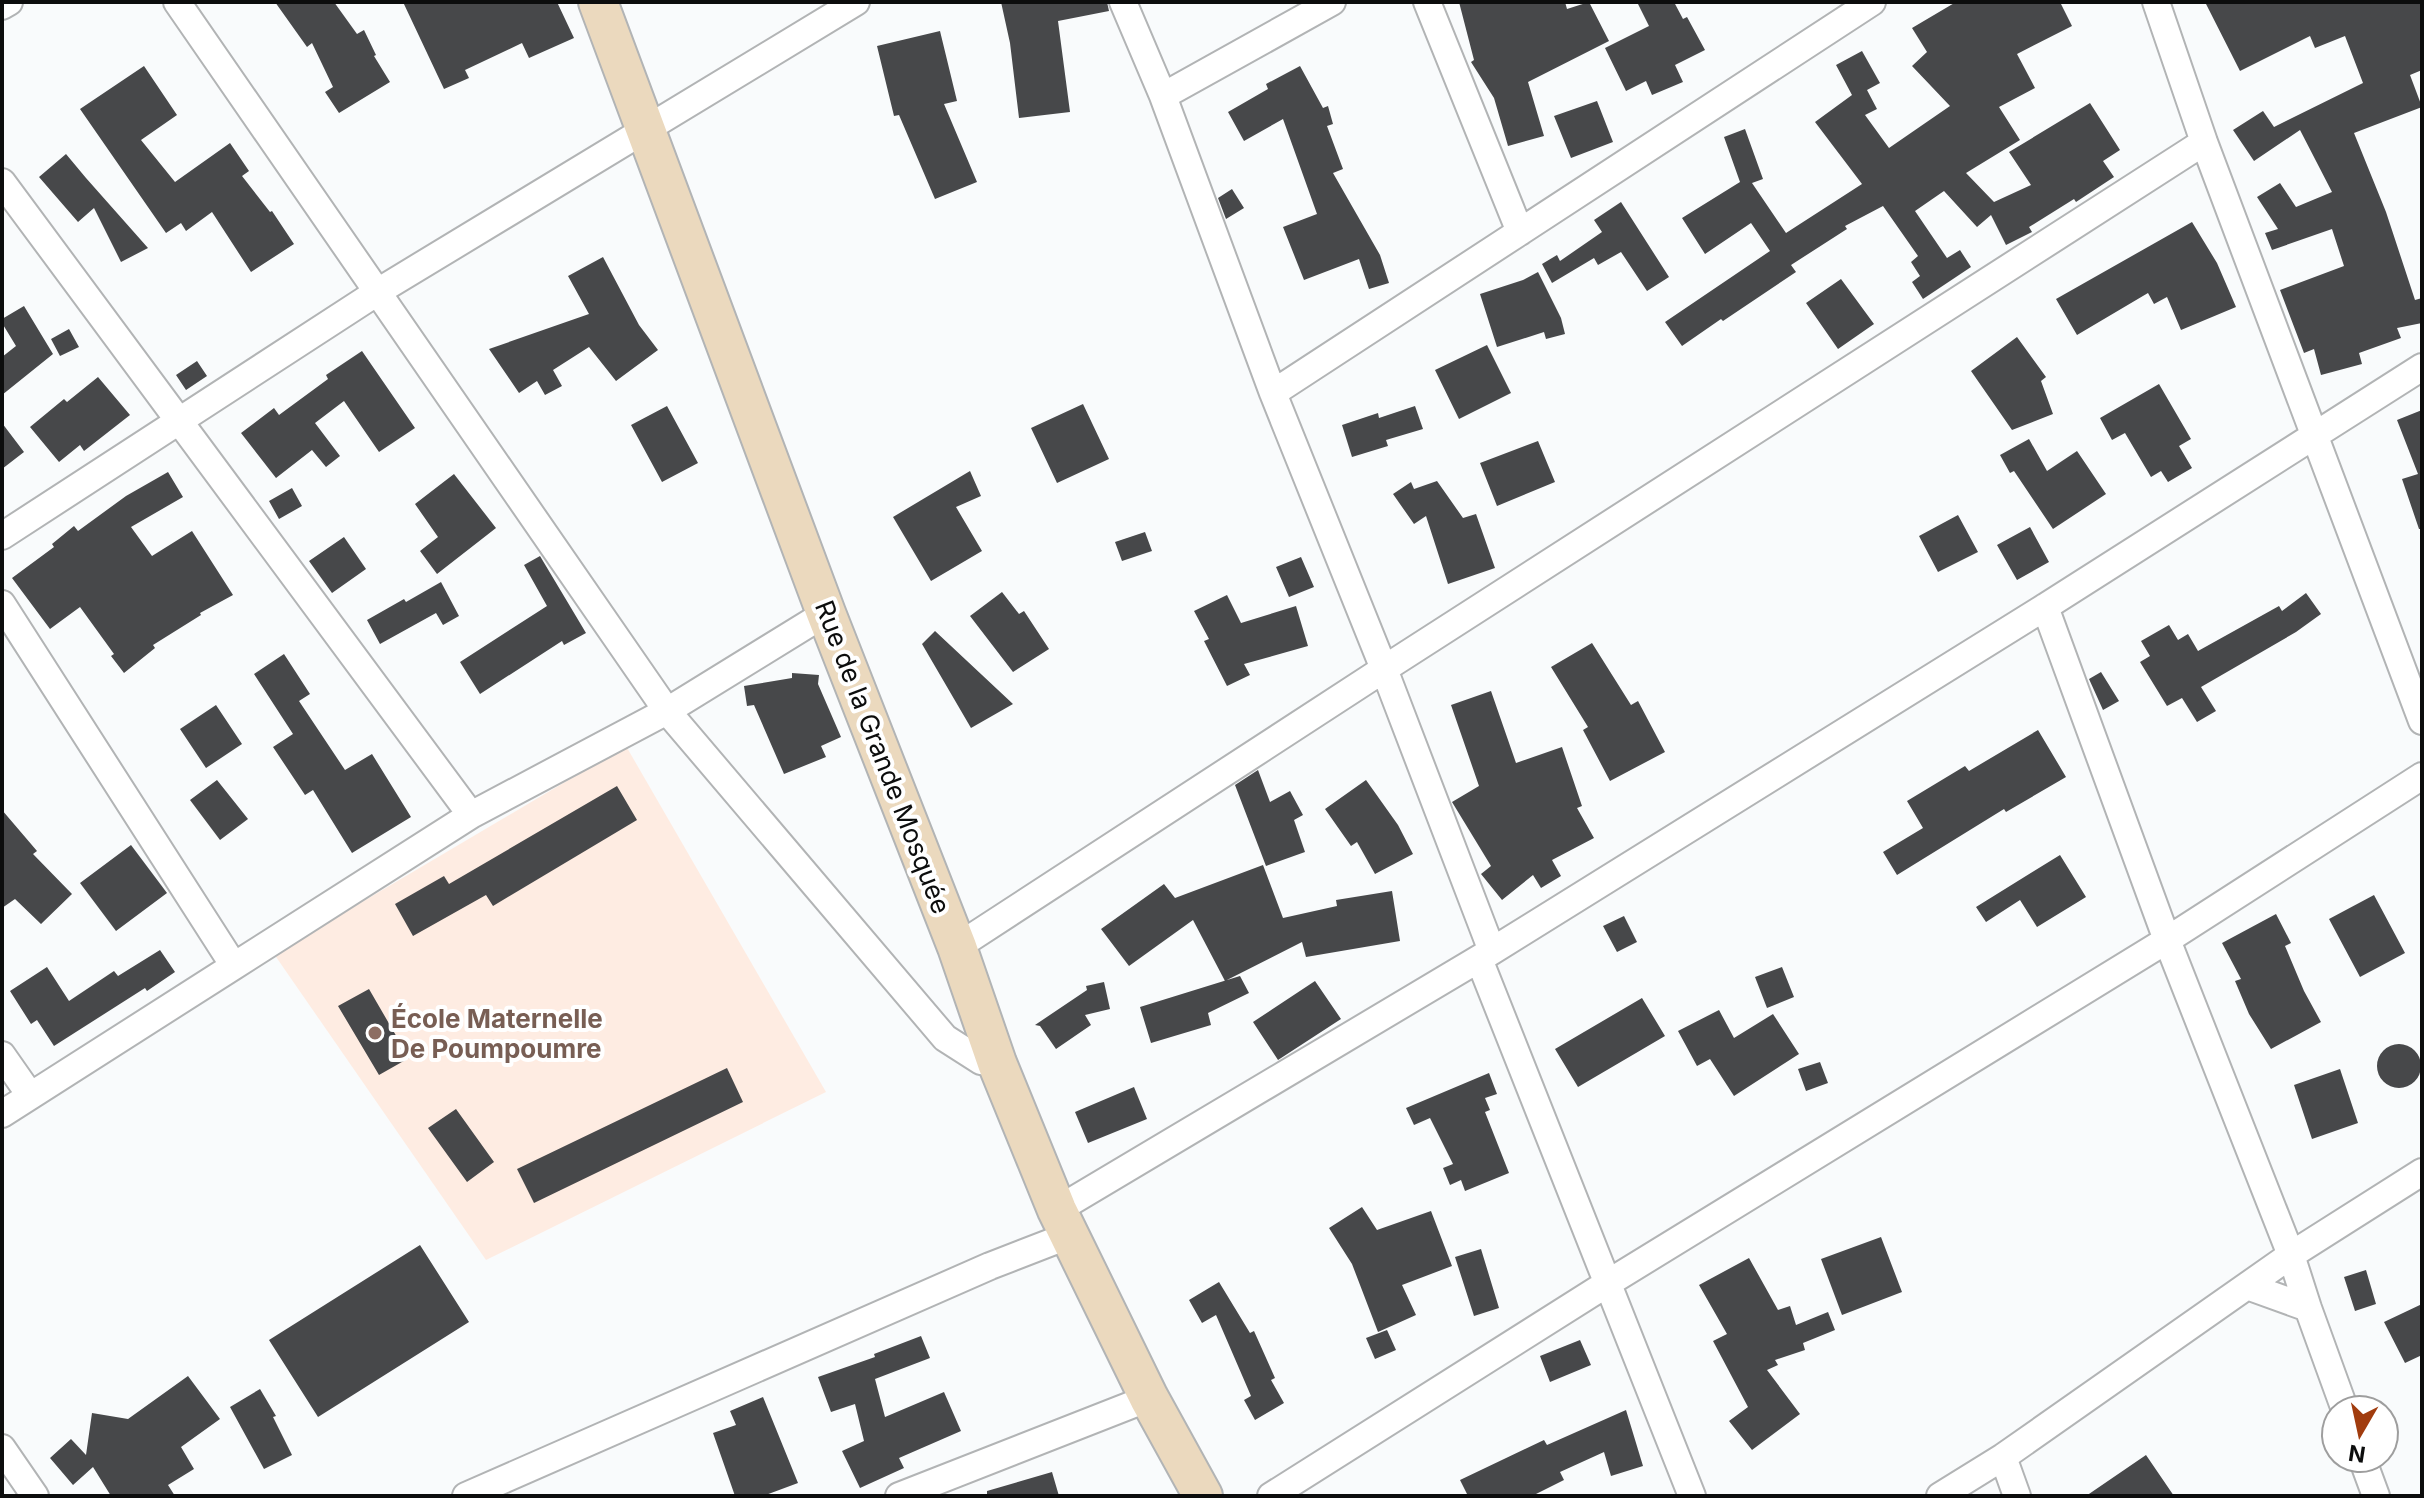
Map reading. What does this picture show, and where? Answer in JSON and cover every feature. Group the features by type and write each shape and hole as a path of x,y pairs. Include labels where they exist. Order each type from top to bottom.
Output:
{"street":[{"path":"2,6 9,2"},
{"path":"177,2 667,711 945,1038 981,1061 997,1063"},
{"name":"Rue de la Grande Mosquée","path":"598,2 826,613 957,947 997,1063 1063,1222 1149,1398 1203,1496"},
{"path":"2,536 379,291 856,2"},
{"path":"1123,2 1163,96 1273,393 1384,669 1608,1283 1692,1496"},
{"path":"1163,96 1332,2"},
{"path":"1427,2 1520,232"},
{"path":"1273,393 1872,2"},
{"path":"2156,2 2204,142 2422,721"},
{"path":"957,947 2204,142"},
{"path":"2,182 471,815"},
{"path":"466,1496 990,1266 2045,607 2422,367"},
{"path":"2,604 234,966"},
{"path":"2045,607 2167,940 2291,1255 2339,1394"},
{"path":"2,1114 471,815 667,711 826,613"},
{"path":"1271,1496 1608,1283 2167,940 2422,776"},
{"path":"2,1055 30,1095"},
{"path":"1940,1496 2003,1457 2291,1255 2422,1172"},
{"path":"2247,1286 2308,1308"},
{"path":"899,1496 1149,1398"},
{"path":"2,1448 35,1496"},
{"path":"2003,1457 2017,1496"},
{"path":"2368,1474 2376,1496"}],"shaded area":[{"path":"626,746 826,1092 486,1260 274,954"}],"building":[{"path":"275,2 334,2 357,34 364,30 374,56 390,82 339,113 325,92 333,87 312,43 307,47"},
{"path":"403,2 557,2 574,38 529,58 522,43 465,70 469,78 444,89"},
{"path":"1001,2 1107,2 1109,11 1058,21 1070,112 1019,118 1010,43"},
{"path":"1459,2 1565,2 1567,9 1589,2 1609,41 1528,82 1544,136 1508,146 1494,98 1471,62 1474,60"},
{"path":"1637,2 1674,2 1683,19 1687,17 1705,50 1675,65 1683,82 1652,95 1646,81 1626,91 1605,48 1649,26"},
{"path":"1956,2 2060,2 2072,26 2017,54 2035,88 1999,107 2020,140 1966,173 1994,202 2031,185 2009,152 2090,103 2120,150 2103,161 2114,177 2029,227 2032,232 2006,245 1991,215 1977,227 1944,191 1915,211 1947,258 1960,250 1971,267 1923,299 1912,282 1920,276 1911,262 1918,256 1883,206 1845,226 1847,229 1791,265 1796,272 1682,346 1665,322 1770,251 1751,223 1705,254 1682,218 1740,182 1724,137 1745,129 1763,179 1752,183 1786,233 1862,184 1815,122 1852,95 1836,65 1862,51 1880,83 1867,90 1877,109 1865,115 1889,148 1950,106 1912,66 1927,52 1912,28"},
{"path":"2205,2 2422,2 2422,70 2410,75 2422,107 2354,133 2386,212 2415,300 2422,298 2422,323 2397,328 2401,338 2359,353 2362,364 2321,375 2314,349 2304,353 2280,290 2344,266 2332,229 2272,250 2265,233 2278,229 2257,197 2280,183 2296,207 2332,192 2300,130 2254,161 2233,130 2263,111 2274,127 2363,83 2345,36 2315,48 2310,36 2240,71"},
{"path":"940,31 957,101 944,104 977,182 935,199 899,115 894,116 877,46"},
{"path":"144,66 177,115 141,140 175,182 230,143 249,171 242,176 272,211 294,244 251,272 212,212 186,231 181,223 166,233 80,109"},
{"path":"1300,66 1323,108 1328,106 1333,124 1327,126 1343,169 1333,173 1380,255 1389,283 1369,289 1359,259 1304,280 1283,227 1317,214 1283,119 1244,141 1228,112 1268,89 1266,84"},
{"path":"1597,101 1613,142 1571,158 1554,116"},
{"path":"66,154 148,248 121,262 94,208 78,222 39,177"},
{"path":"1232,189 1244,208 1226,219 1218,198"},
{"path":"1621,202 1669,277 1647,291 1621,252 1598,265 1594,258 1552,283 1542,264 1557,255 1560,261 1602,232 1594,220"},
{"path":"2192,222 2217,263 2236,307 2181,330 2167,297 2154,304 2148,293 2077,335 2056,299"},
{"path":"603,257 639,325 658,350 616,381 589,347 553,370 562,386 545,395 537,381 519,393 489,349 589,314 568,276"},
{"path":"1538,272 1561,318 1565,334 1546,339 1544,332 1497,347 1480,294"},
{"path":"1841,279 1874,324 1838,349 1806,303"},
{"path":"24,306 53,354 2,395 2,357 16,346 2,319"},
{"path":"69,329 79,347 60,356 51,339"},
{"path":"2017,337 2046,377 2041,381 2053,414 2012,430 1971,371"},
{"path":"1487,345 1511,393 1459,419 1435,370"},
{"path":"362,351 415,428 379,452 344,401 315,423 340,456 326,467 312,450 276,478 241,433 274,408 279,415 328,379 326,375"},
{"path":"197,361 207,376 186,390 176,375"},
{"path":"98,377 130,415 84,451 80,445 59,462 30,427 64,399 67,402"},
{"path":"2159,384 2191,439 2179,446 2192,468 2168,482 2161,471 2151,477 2125,433 2112,440 2100,418"},
{"path":"1083,404 1109,459 1057,483 1031,428"},
{"path":"667,406 698,463 662,482 631,425"},
{"path":"1415,406 1423,429 1386,440 1388,446 1352,457 1342,425 1378,413 1379,418"},
{"path":"2422,410 2422,529 2419,529 2402,479 2418,474 2397,420"},
{"path":"2,423 24,452 2,469"},
{"path":"2029,439 2047,471 2077,451 2106,494 2053,529 2000,455"},
{"path":"1538,441 1555,482 1497,506 1480,463"},
{"path":"970,471 981,496 956,507 982,551 931,581 893,517"},
{"path":"168,472 183,497 131,527 152,556 192,531 233,595 153,645 155,648 124,673 80,607 50,629 12,578 54,547 52,544 74,526 78,531 126,496"},
{"path":"454,474 496,528 437,574 420,551 438,537 415,504"},
{"path":"1437,481 1463,518 1476,514 1495,568 1448,584 1426,516 1414,524 1393,494 1411,482 1414,489"},
{"path":"292,488 302,506 279,519 269,501"},
{"path":"1958,515 1978,552 1938,572 1919,536"},
{"path":"2030,527 2049,562 2017,580 1997,545"},
{"path":"1145,532 1152,551 1122,561 1115,542"},
{"path":"344,537 366,569 332,593 309,561"},
{"path":"540,556 586,633 564,645 562,641 480,694 460,662 547,606 524,565"},
{"path":"1301,557 1314,587 1289,597 1276,567"},
{"path":"441,582 459,616 443,625 436,613 380,644 367,620"},
{"path":"1002,592 1019,614 1024,611 1049,649 1013,672 970,616"},
{"path":"2306,593 2321,614 2201,687 2216,711 2197,722 2182,698 2167,706 2140,662 2150,656 2141,641 2169,625 2178,640 2188,634 2198,651 2279,606 2282,611"},
{"path":"1227,595 1241,623 1296,606 1308,646 1244,664 1250,675 1227,686 1204,641 1209,639 1194,611"},
{"path":"935,631 1013,704 971,728 922,644"},
{"path":"1592,643 1631,705 1638,701 1665,752 1610,781 1583,730 1588,727 1551,667"},
{"path":"284,654 310,694 299,701 345,770 372,754 411,817 352,853 313,790 305,795 273,747 293,734 254,674"},
{"path":"2101,672 2119,701 2103,710 2089,679"},
{"path":"792,673 819,675 818,684 841,737 821,746 826,757 784,774 754,705 747,706 744,686 792,678"},
{"path":"1491,691 1516,763 1562,747 1582,806 1577,808 1594,838 1552,860 1561,876 1541,888 1533,875 1502,900 1481,874 1491,866 1452,802 1479,786 1451,705"},
{"path":"216,705 242,744 206,768 180,729"},
{"path":"2038,730 2066,777 2006,812 2004,809 1897,875 1883,852 1923,828 1907,801 1965,766 1969,771"},
{"path":"1258,770 1270,802 1290,791 1303,815 1294,820 1305,852 1266,866 1235,785"},
{"path":"217,780 248,819 220,840 190,800"},
{"path":"1366,780 1398,825 1413,854 1375,874 1357,842 1351,846 1325,809"},
{"path":"617,786 637,820 493,906 486,895 413,936 395,904 444,876 449,884"},
{"path":"2,810 37,851 33,854 72,894 41,924 15,899 2,908"},
{"path":"131,845 167,893 116,931 80,883"},
{"path":"2060,855 2086,897 2037,927 2020,900 1986,922 1976,907"},
{"path":"1263,865 1283,918 1337,906 1336,900 1392,891 1400,941 1306,957 1302,942 1225,981 1193,920 1129,966 1101,929 1164,884 1175,898"},
{"path":"2374,895 2405,953 2360,977 2329,919"},
{"path":"2276,914 2291,943 2285,946 2321,1022 2271,1049 2249,1014 2235,981 2241,979 2222,943"},
{"path":"1624,916 1637,942 1617,952 1603,926"},
{"path":"160,950 175,972 54,1046 37,1020 31,1024 10,991 47,967 69,1001 114,971 118,976"},
{"path":"1782,967 1794,997 1767,1008 1755,977"},
{"path":"1240,976 1249,993 1208,1013 1211,1025 1151,1043 1140,1007"},
{"path":"1315,981 1341,1019 1278,1060 1253,1022"},
{"path":"1104,982 1110,1009 1085,1015 1091,1025 1056,1049 1040,1026 1035,1025 1087,990 1086,986"},
{"path":"369,989 409,1058 379,1075 338,1006"},
{"path":"1642,998 1665,1036 1578,1087 1555,1049"},
{"path":"1719,1010 1734,1038 1773,1014 1799,1054 1734,1096 1710,1059 1697,1066 1678,1031"},
{"path":"2399,1044 2414,1051 2421,1066 2414,1081 2399,1088 2384,1081 2377,1066 2384,1051"},
{"path":"1820,1062 1828,1083 1806,1091 1798,1069"},
{"path":"727,1068 743,1102 534,1203 517,1169"},
{"path":"2340,1069 2358,1123 2312,1139 2294,1085"},
{"path":"1489,1073 1497,1094 1485,1098 1490,1110 1485,1112 1509,1173 1465,1191 1461,1180 1450,1185 1443,1168 1453,1164 1430,1118 1414,1125 1406,1108"},
{"path":"1134,1087 1147,1119 1088,1143 1075,1112"},
{"path":"456,1109 494,1162 467,1182 428,1128"},
{"path":"1362,1207 1377,1230 1431,1211 1452,1266 1402,1285 1416,1315 1378,1332 1352,1264 1329,1228"},
{"path":"1881,1237 1902,1292 1842,1315 1821,1259"},
{"path":"420,1245 469,1322 318,1417 269,1340"},
{"path":"1481,1249 1499,1308 1474,1316 1455,1257"},
{"path":"1749,1258 1778,1310 1790,1306 1796,1325 1828,1312 1835,1330 1803,1343 1805,1350 1775,1360 1778,1365 1767,1370 1800,1414 1752,1450 1729,1421 1748,1407 1713,1341 1727,1334 1699,1285"},
{"path":"2366,1270 2376,1304 2355,1311 2344,1277"},
{"path":"1219,1282 1250,1333 1254,1331 1275,1378 1271,1380 1284,1403 1255,1420 1244,1400 1251,1396 1216,1315 1202,1323 1189,1300"},
{"path":"2422,1304 2422,1355 2405,1363 2384,1322"},
{"path":"1387,1330 1396,1350 1375,1359 1366,1338"},
{"path":"921,1336 930,1358 875,1379 885,1417 944,1392 961,1431 899,1458 904,1468 860,1488 842,1451 864,1441 855,1404 831,1412 818,1377 875,1357 874,1354"},
{"path":"1580,1340 1591,1365 1550,1382 1540,1356"},
{"path":"188,1376 220,1419 181,1447 194,1469 168,1485 175,1496 111,1496 93,1467 73,1485 50,1458 71,1439 86,1455 92,1413 128,1419"},
{"path":"260,1389 276,1416 273,1417 292,1455 264,1469 230,1407"},
{"path":"763,1397 798,1483 763,1496 735,1496 713,1433 736,1425 730,1411"},
{"path":"1626,1410 1643,1466 1611,1476 1604,1452 1560,1472 1564,1480 1532,1496 1468,1496 1460,1480 1544,1440 1547,1445"},
{"path":"2146,1455 2174,1496 2086,1496"},
{"path":"1052,1472 1059,1496 987,1496 987,1491"}],"place":[{"name":"École Maternelle De Poumpoumre","path":"375,1033"}]}
